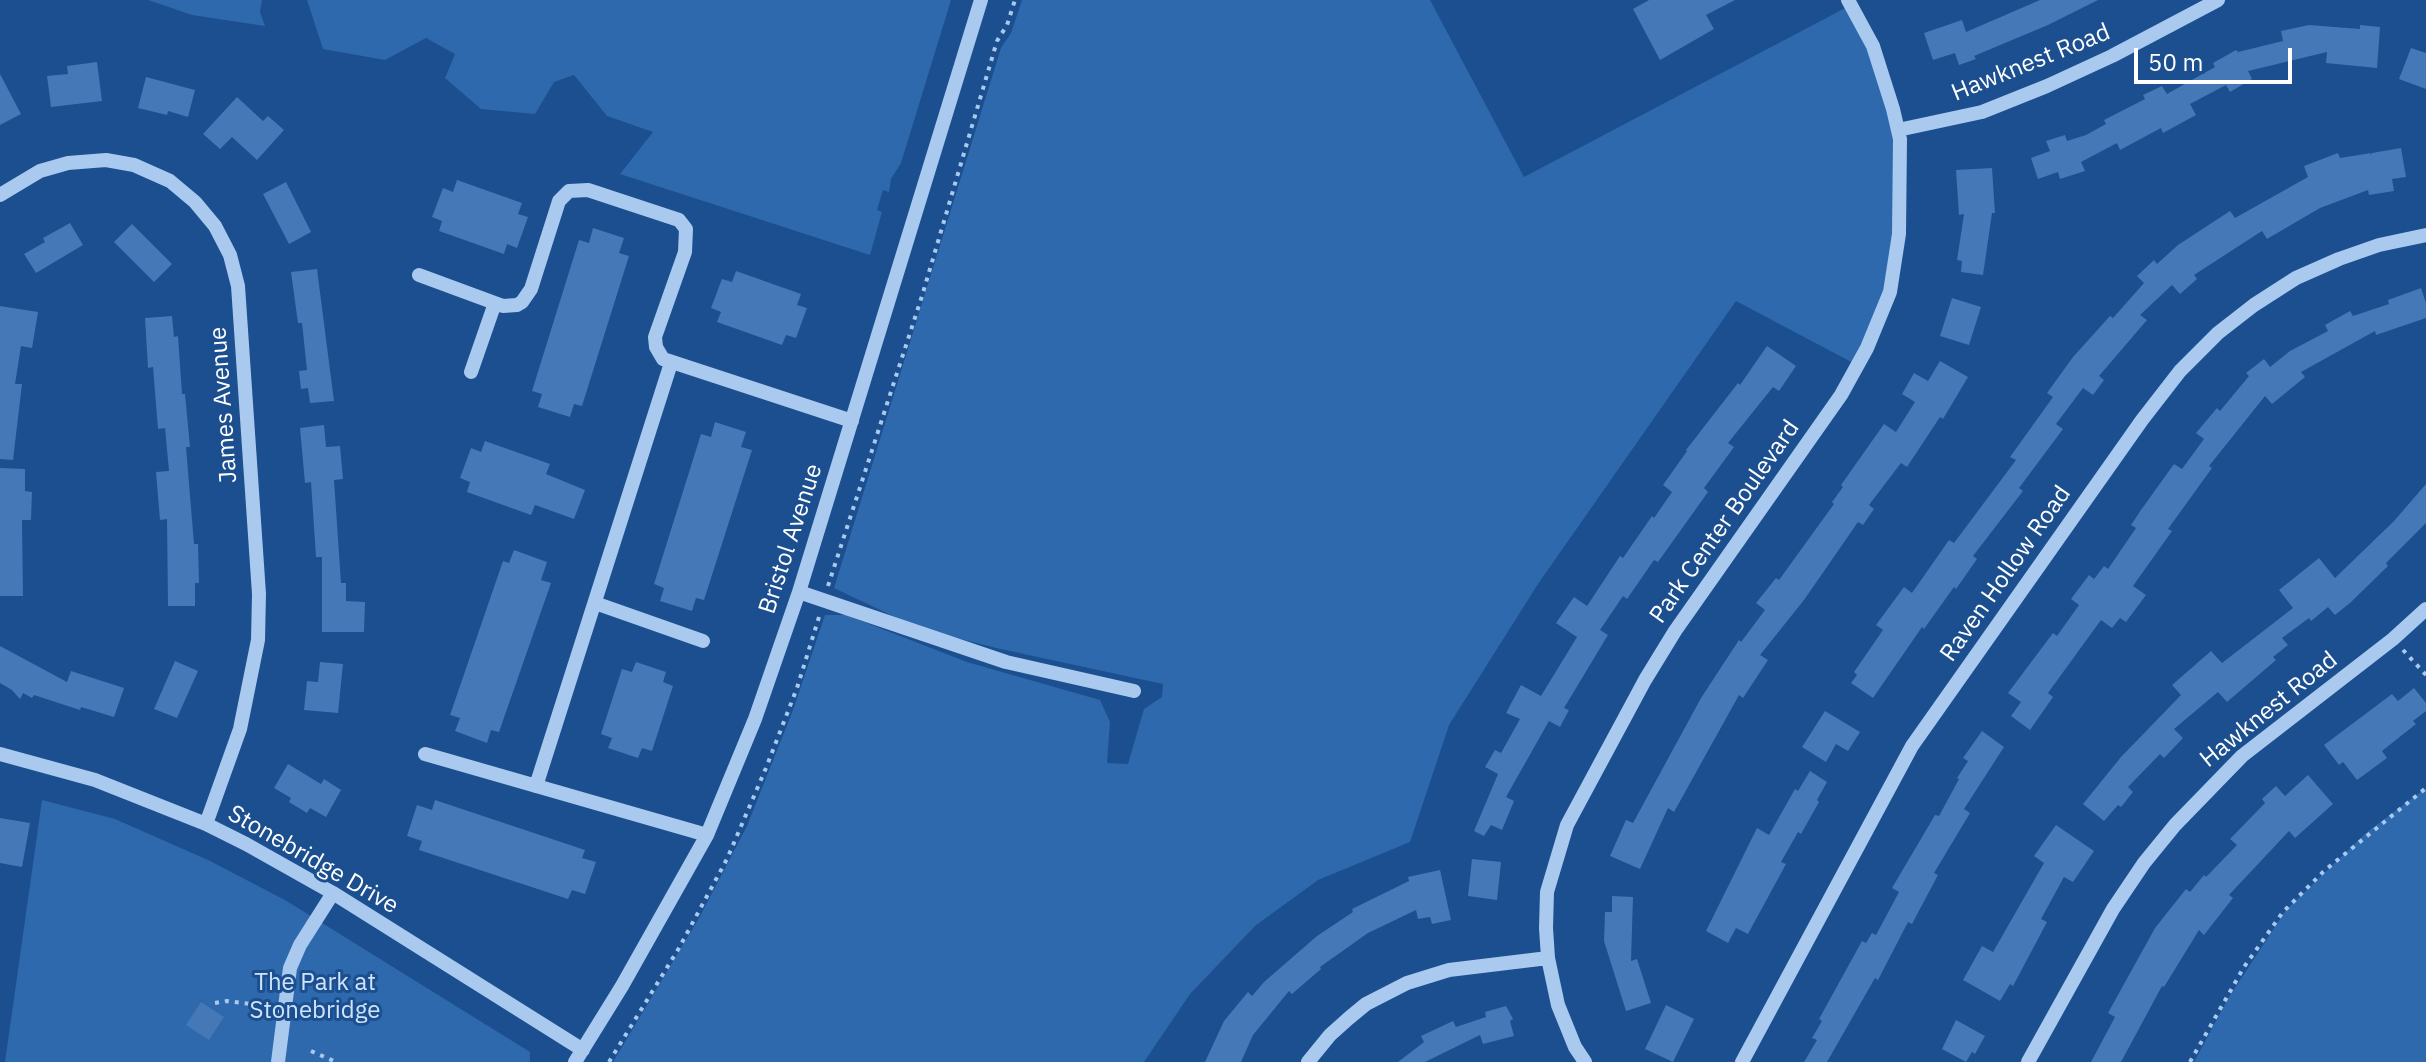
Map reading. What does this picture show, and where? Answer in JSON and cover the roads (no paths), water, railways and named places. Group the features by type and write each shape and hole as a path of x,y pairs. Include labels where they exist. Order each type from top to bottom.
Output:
{"street":[{"name":"Bristol Avenue","path":"579,1056 637,961 707,835 755,719 799,592 981,0"},
{"name":"Park Center Boulevard","path":"1585,1062 1575,1047 1558,1005 1548,958 1547,892 1567,825 1675,631 1841,395 1867,348 1883,311 1894,273 1901,191 1898,130 1873,46 1848,0"},
{"name":"Hawknest Road","path":"1898,130 1982,112 2047,86 2112,56 2218,0"},
{"name":"James Avenue","path":"0,195 40,171 68,163 106,160 134,165 170,181 195,202 215,226 230,255 238,286 259,594 258,640 240,729 206,824"},
{"path":"419,275 495,303 512,306 522,302 527,297 556,208 569,191 588,190 679,220 686,229 687,243 655,337 660,353 671,363 852,421"},
{"name":"Raven Hollow Road","path":"1742,1062 1912,746 2142,420 2180,371 2218,333 2296,278 2379,245 2426,235"},
{"path":"471,372 495,303"},
{"path":"536,786 671,363"},
{"path":"799,592 1006,662 1134,691"},
{"path":"595,603 703,641"},
{"name":"Hawknest Road","path":"2028,1062 2113,909 2175,825 2242,756 2393,639 2426,609"},
{"name":"Stonebridge Drive","path":"0,754 95,780 206,824 333,893 579,1056"},
{"path":"425,754 707,835"},
{"path":"278,1062 290,968 314,921 333,893"},
{"path":"1308,1062 1330,1035 1366,1004 1407,983 1449,970 1548,958"}],"park label":[{"name":"The Park at Stonebridge","path":"315,997"}]}
